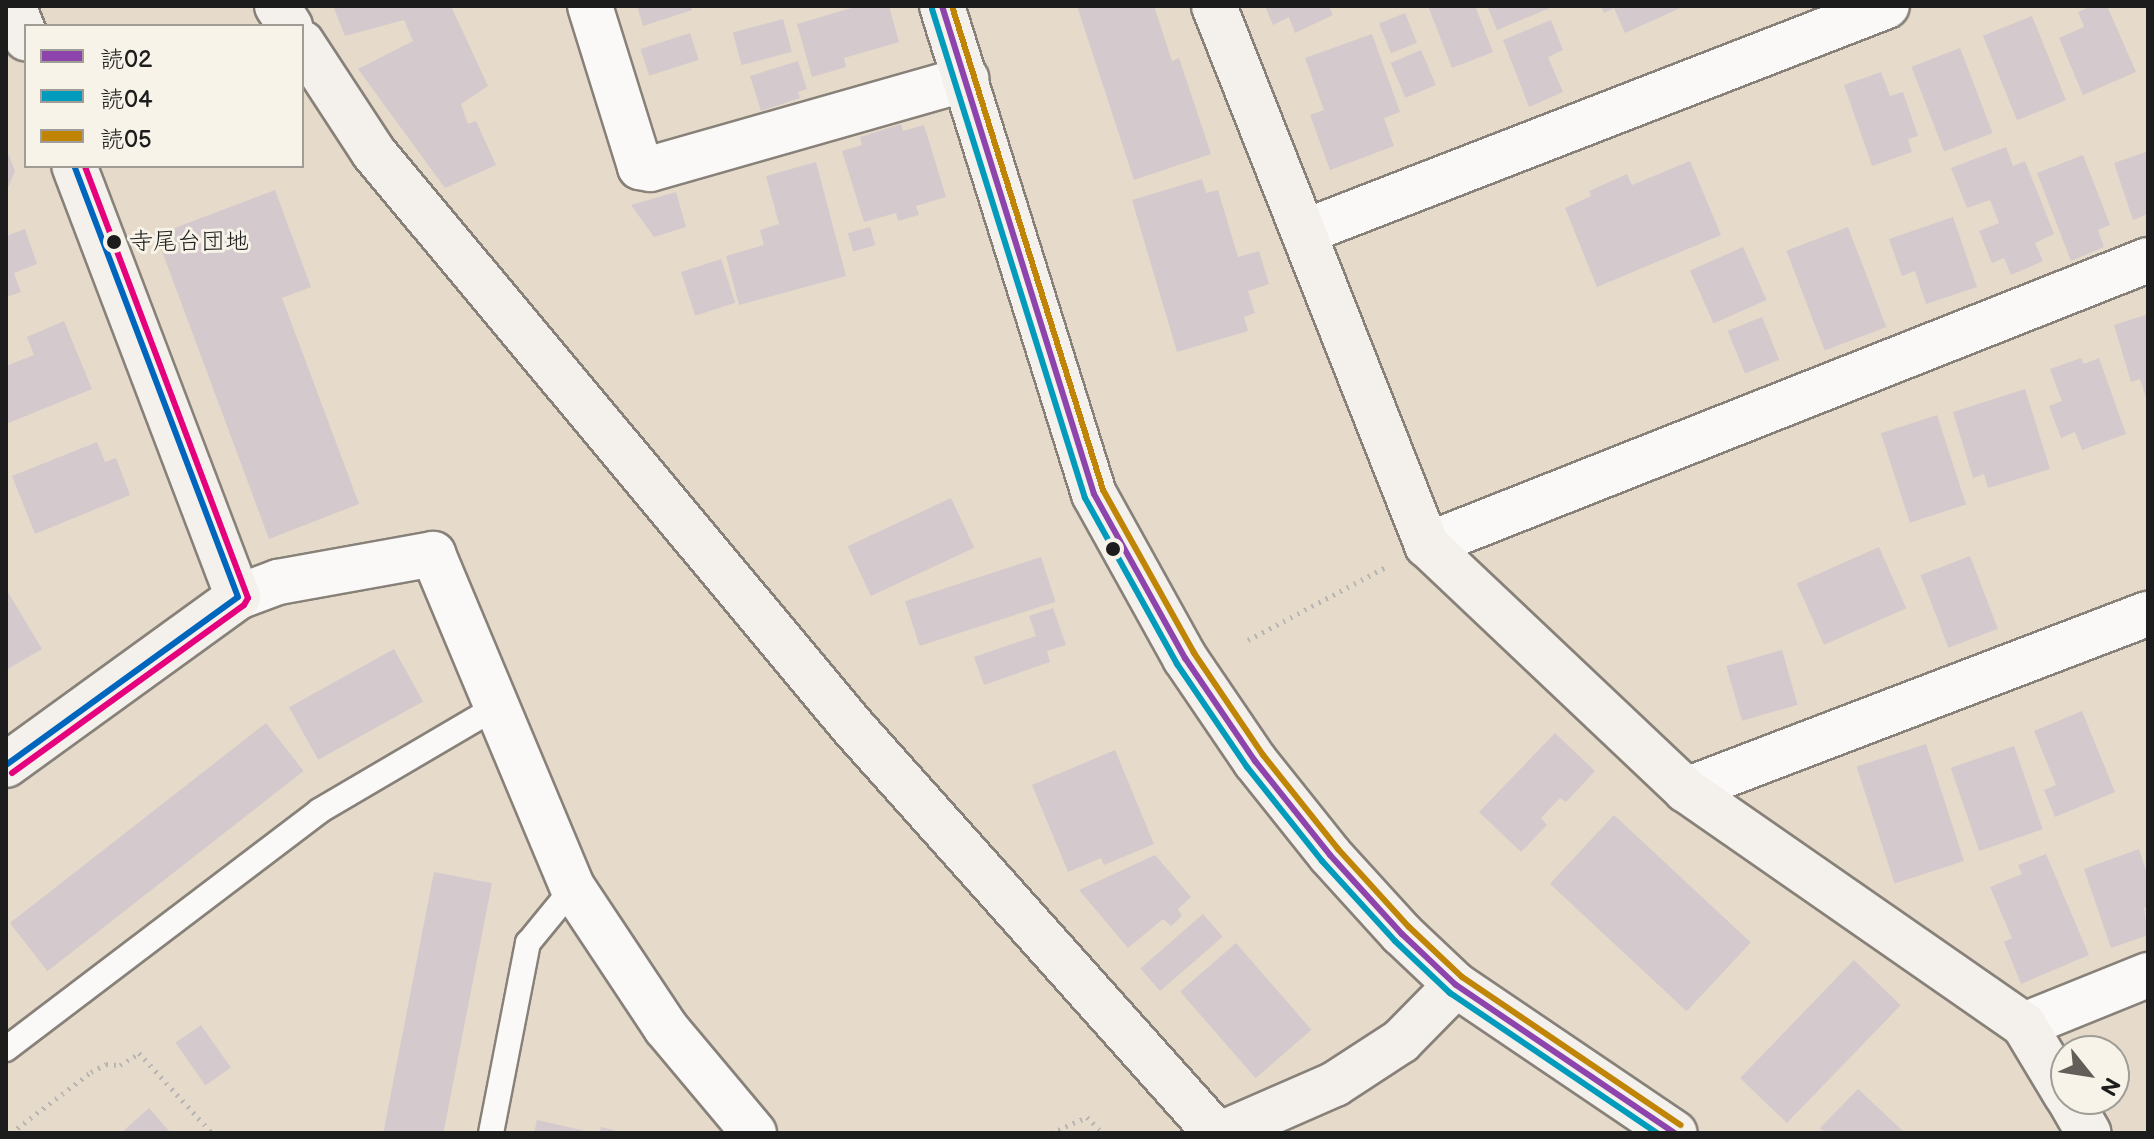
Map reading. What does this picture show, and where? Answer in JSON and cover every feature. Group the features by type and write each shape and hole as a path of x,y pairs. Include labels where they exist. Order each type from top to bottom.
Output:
{"street":[{"path":"13,6 24,34"},
{"path":"277,6 289,24"},
{"path":"590,6 640,167 650,169 966,79"},
{"path":"942,6 1094,494 1185,658 1255,761 1330,855 1402,934 1456,985 1675,1133"},
{"path":"1214,6 1427,545 1686,790 2024,1025 2050,1069"},
{"path":"1304,232 1887,6"},
{"path":"304,46 374,153 853,727 1216,1133"},
{"path":"75,168 238,597"},
{"path":"1427,545 2148,260"},
{"path":"6,765 238,597 278,582 433,554 573,888 666,1028 754,1133"},
{"path":"1686,790 2148,614"},
{"path":"2024,1025 2148,975"},
{"path":"1223,1133 1335,1084 1401,1041 1456,985"},
{"path":"2078,1115 2089,1133"}],"lane":[{"path":"6,1049 319,811 498,706"},
{"path":"491,1133 528,943 573,888"}],"path":[{"path":"1248,640 1427,545"},
{"path":"11,1133 91,1072 106,1064 120,1065 139,1053 212,1133"},
{"path":"1051,1133 1087,1117 1103,1133"}],"building":[{"path":"333,6 451,6 488,86 461,104 468,124 476,121 496,165 445,188 358,69 413,41 404,20 345,36"},
{"path":"637,6 691,6 692,10 643,26"},
{"path":"858,6 889,6 899,42 844,58 846,67 812,77 797,24"},
{"path":"1077,6 1154,6 1172,61 1179,58 1211,154 1134,180"},
{"path":"1265,6 1329,6 1333,15 1295,33 1289,17 1273,25"},
{"path":"1428,6 1475,6 1493,52 1452,68"},
{"path":"1555,6 1497,30 1488,8"},
{"path":"1601,6 1685,6 1625,33 1614,8 1604,13"},
{"path":"2092,6 2107,6 2136,72 2083,95 2059,38 2084,27 2078,12"},
{"path":"1405,13 1417,43 1391,53 1379,23"},
{"path":"2032,16 2066,100 2017,120 1983,36"},
{"path":"783,19 792,52 742,65 733,32"},
{"path":"1551,20 1563,50 1548,57 1563,92 1529,107 1503,40"},
{"path":"690,33 699,60 649,76 641,49"},
{"path":"1372,34 1400,112 1384,118 1394,146 1330,170 1310,115 1324,110 1305,58"},
{"path":"1960,48 1993,133 1944,152 1911,67"},
{"path":"1421,50 1436,85 1405,98 1391,63"},
{"path":"798,61 807,89 798,92 800,98 761,111 750,76"},
{"path":"1881,72 1890,96 1903,92 1918,136 1908,139 1912,152 1872,166 1844,85"},
{"path":"901,124 903,131 924,125 946,197 916,206 919,215 898,221 896,213 864,222 842,151 862,145 860,137"},
{"path":"2006,147 2013,166 2025,161 2054,234 2035,243 2043,261 2011,275 2004,258 1992,263 1979,231 1999,223 1990,200 1967,208 1951,168"},
{"path":"6,148 15,171 6,192"},
{"path":"2148,151 2148,214 2133,220 2114,163"},
{"path":"2083,155 2110,225 2098,230 2104,247 2071,261 2037,173"},
{"path":"1690,161 1721,235 1597,287 1565,208 1591,196 1589,191 1627,174 1632,185"},
{"path":"816,162 846,276 739,305 726,256 764,245 760,230 779,224 766,176"},
{"path":"1202,179 1206,193 1218,190 1238,257 1259,251 1269,284 1248,291 1255,313 1244,317 1248,331 1177,352 1132,200"},
{"path":"275,190 311,287 282,298 359,504 269,539 156,235"},
{"path":"676,192 686,227 654,237 631,205"},
{"path":"1953,217 1977,287 1926,304 1915,271 1902,276 1889,239"},
{"path":"870,227 875,245 853,252 848,233"},
{"path":"1848,227 1886,327 1825,351 1786,251"},
{"path":"25,229 37,264 14,273 21,292 6,297 6,236"},
{"path":"1743,247 1767,300 1714,324 1690,271"},
{"path":"721,259 735,303 695,316 681,272"},
{"path":"2148,314 2147,401 2140,379 2131,382 2114,325"},
{"path":"1762,317 1779,360 1745,374 1728,331"},
{"path":"64,321 92,389 6,424 6,366 34,355 27,337"},
{"path":"2081,358 2084,364 2099,358 2126,434 2082,450 2075,432 2061,438 2049,406 2062,401 2050,369"},
{"path":"2025,389 2050,469 1988,488 1984,474 1973,478 1953,412"},
{"path":"1937,415 1966,504 1910,523 1881,433"},
{"path":"97,442 105,462 116,458 130,495 35,534 12,476"},
{"path":"951,498 974,548 871,596 848,546"},
{"path":"1879,547 1906,608 1824,645 1797,584"},
{"path":"1970,556 1998,629 1948,648 1921,575"},
{"path":"1041,557 1056,602 920,646 905,601"},
{"path":"6,589 42,649 6,670"},
{"path":"1053,608 1066,645 1047,651 1050,662 984,685 974,657 1036,636 1029,616"},
{"path":"394,649 423,701 318,760 289,707"},
{"path":"1782,650 1798,705 1742,721 1726,666"},
{"path":"2082,711 2115,792 2055,817 2044,790 2056,785 2034,731"},
{"path":"266,723 304,771 47,971 10,923"},
{"path":"1555,733 1595,771 1566,802 1560,798 1541,818 1547,825 1521,852 1479,812"},
{"path":"1926,744 1964,861 1895,884 1857,767"},
{"path":"2014,746 2043,829 1979,851 1951,768"},
{"path":"1115,750 1154,844 1104,865 1101,858 1068,872 1032,785"},
{"path":"1614,815 1751,943 1687,1011 1550,884"},
{"path":"2139,849 2148,877 2148,906 2144,908 2148,935 2111,948 2084,869"},
{"path":"2046,854 2089,955 2021,984 2004,942 2012,938 1990,887 2022,874 2018,865"},
{"path":"1155,855 1191,897 1178,909 1182,916 1171,926 1163,919 1128,948 1079,890"},
{"path":"434,872 492,883 443,1133 383,1132"},
{"path":"1203,914 1223,937 1160,991 1140,968"},
{"path":"1236,943 1311,1030 1256,1078 1180,992"},
{"path":"1854,960 1901,1005 1787,1123 1740,1078"},
{"path":"201,1025 231,1068 205,1085 176,1043"},
{"path":"1858,1089 1905,1133 1825,1133 1820,1128"},
{"path":"149,1108 171,1133 121,1133"},
{"path":"537,1120 590,1132 590,1133 534,1133"},
{"path":"601,1127 621,1132 621,1133 599,1133"}],"transit line":[{"name":"読02","path":"942,6 1094,494 1185,658 1255,761 1330,855 1402,934 1456,985 1675,1133"},
{"name":"読05","path":"952,6 1103,490 1194,653 1263,755 1338,849 1409,927 1462,977 1681,1125"},
{"name":"読04","path":"932,9 1085,498 1177,664 1247,767 1322,861 1395,941 1450,993 1657,1133"},
{"path":"6,765 238,597 75,168"},
{"path":"12,773 244,605 248,598 86,168"}],"place":[{"name":"寺尾台団地","path":"114,242"}]}
